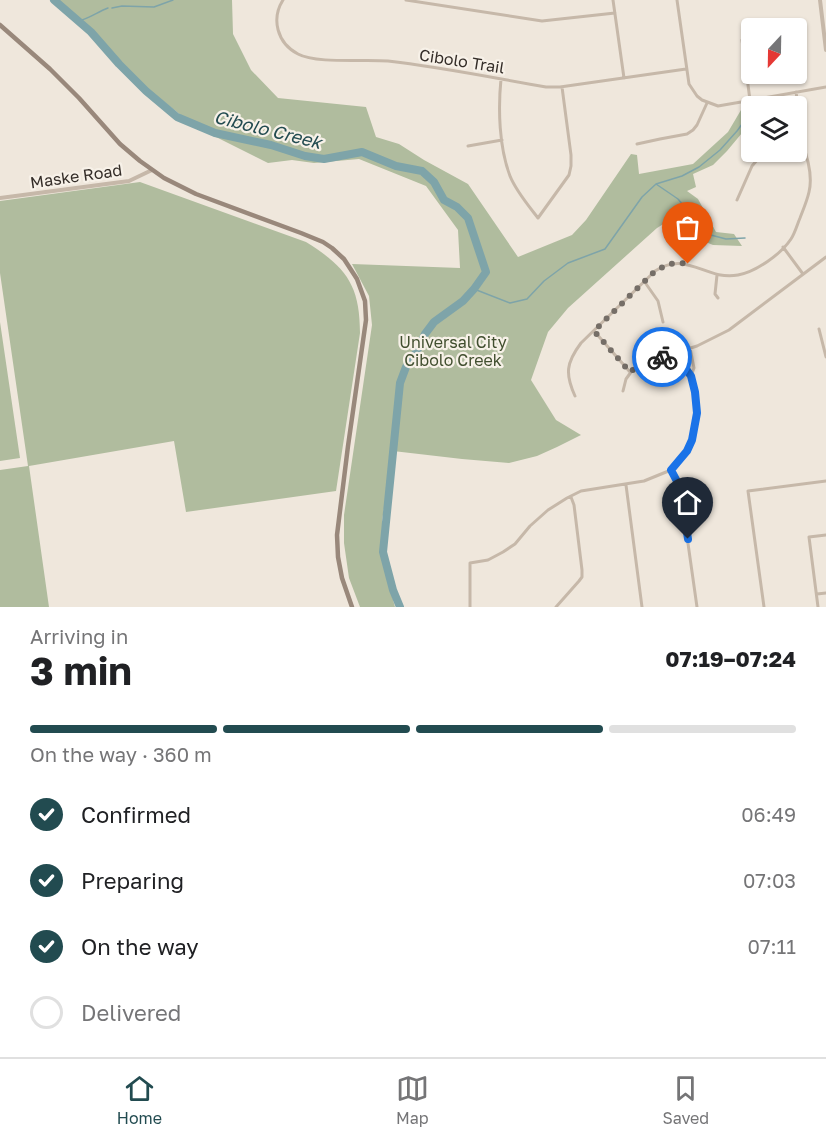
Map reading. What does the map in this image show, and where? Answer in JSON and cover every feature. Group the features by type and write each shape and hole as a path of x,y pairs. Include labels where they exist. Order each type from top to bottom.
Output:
{"main road":[{"path":"0,25 50,69 120,144 152,170 196,194 323,242 344,259 357,279 365,301 366,320 337,535 342,578 352,607"}],"street":[{"name":"Cibolo Trail","path":"284,0 277,16 278,31 285,44 305,58 387,61 546,87 562,87 686,69"},
{"path":"406,0 542,21 615,13"},
{"path":"613,0 624,78"},
{"path":"677,0 686,69 692,90 707,103 718,106 741,102"},
{"path":"820,0 826,50"},
{"path":"501,79 499,106 504,158 510,177 538,218 568,175 571,166 562,87"},
{"path":"773,96 826,87"},
{"path":"796,92 797,96"},
{"path":"637,144 687,134 697,125 707,103"},
{"path":"468,146 502,141"},
{"path":"575,396 567,367 574,352 644,281 662,267 677,263 688,264 717,275 740,275 755,269 783,248 793,234 808,196 810,187 807,155"},
{"path":"737,200 755,162"},
{"name":"Maske Road","path":"0,198 129,181 152,170"},
{"path":"783,248 803,274"},
{"path":"623,391 630,372 643,363 690,348 729,330 826,257"},
{"path":"717,275 715,294 718,298"},
{"path":"644,281 658,301 663,322"},
{"path":"819,329 826,357"},
{"path":"594,331 630,372"},
{"path":"690,348 693,368 691,376"},
{"path":"470,607 470,562 488,560 503,552 515,544 548,510 571,496 581,491 644,481 671,470 687,451 695,429 697,413 691,376 678,352"},
{"path":"671,470 680,487 697,607"},
{"path":"764,607 748,491 826,481"},
{"path":"626,485 642,607"},
{"path":"556,607 582,577 571,496"},
{"path":"819,607 809,537 826,535"},
{"path":"817,594 826,593"}],"green space":[{"name":"Universal City Cibolo Creek","path":"53,0 232,0 233,34 251,70 278,98 366,107 376,137 399,144 468,184 518,257 572,235 586,220 631,154 637,155 639,174 693,164 728,132 741,110 741,134 713,165 693,174 696,187 687,191 698,199 716,232 734,234 742,246 713,245 691,236 673,218 657,228 568,308 548,332 531,380 556,420 581,435 537,456 509,463 393,451 382,521 385,570 395,607 360,607 349,578 344,543 344,515 372,325 369,296 352,264 460,268 458,230 426,186 359,159 314,163 292,160 268,163 196,127 114,62 78,21"},
{"path":"140,182 306,242 331,260 348,279 357,302 360,333 336,491 186,512 174,441 29,466 49,607 0,607 0,470 28,466 0,273 0,201"},
{"path":"0,322 20,458 0,461"}],"waterway":[{"name":"Cibolo Creek","path":"54,0 91,32 146,91 177,117 215,133 271,145 305,156 324,159 362,152 396,166 422,171 434,182 444,200 457,207 468,218 486,272 463,301 434,322 406,367 400,383 383,552 400,607"},
{"path":"112,8 154,7 173,0"},
{"path":"78,21 108,8"},
{"path":"474,289 510,303 527,299 544,281 568,263 605,249 642,197 656,184 682,176 699,167 720,150 741,126"},
{"path":"656,184 678,199 707,234 726,239 745,238"}],"way so far":[{"path":"662,357 643,363 630,372 594,331 655,271 669,264 688,264"}],"route":[{"path":"662,357 678,352 691,376 695,392 697,413 692,440 687,451 671,470 680,487 688,539"}]}
